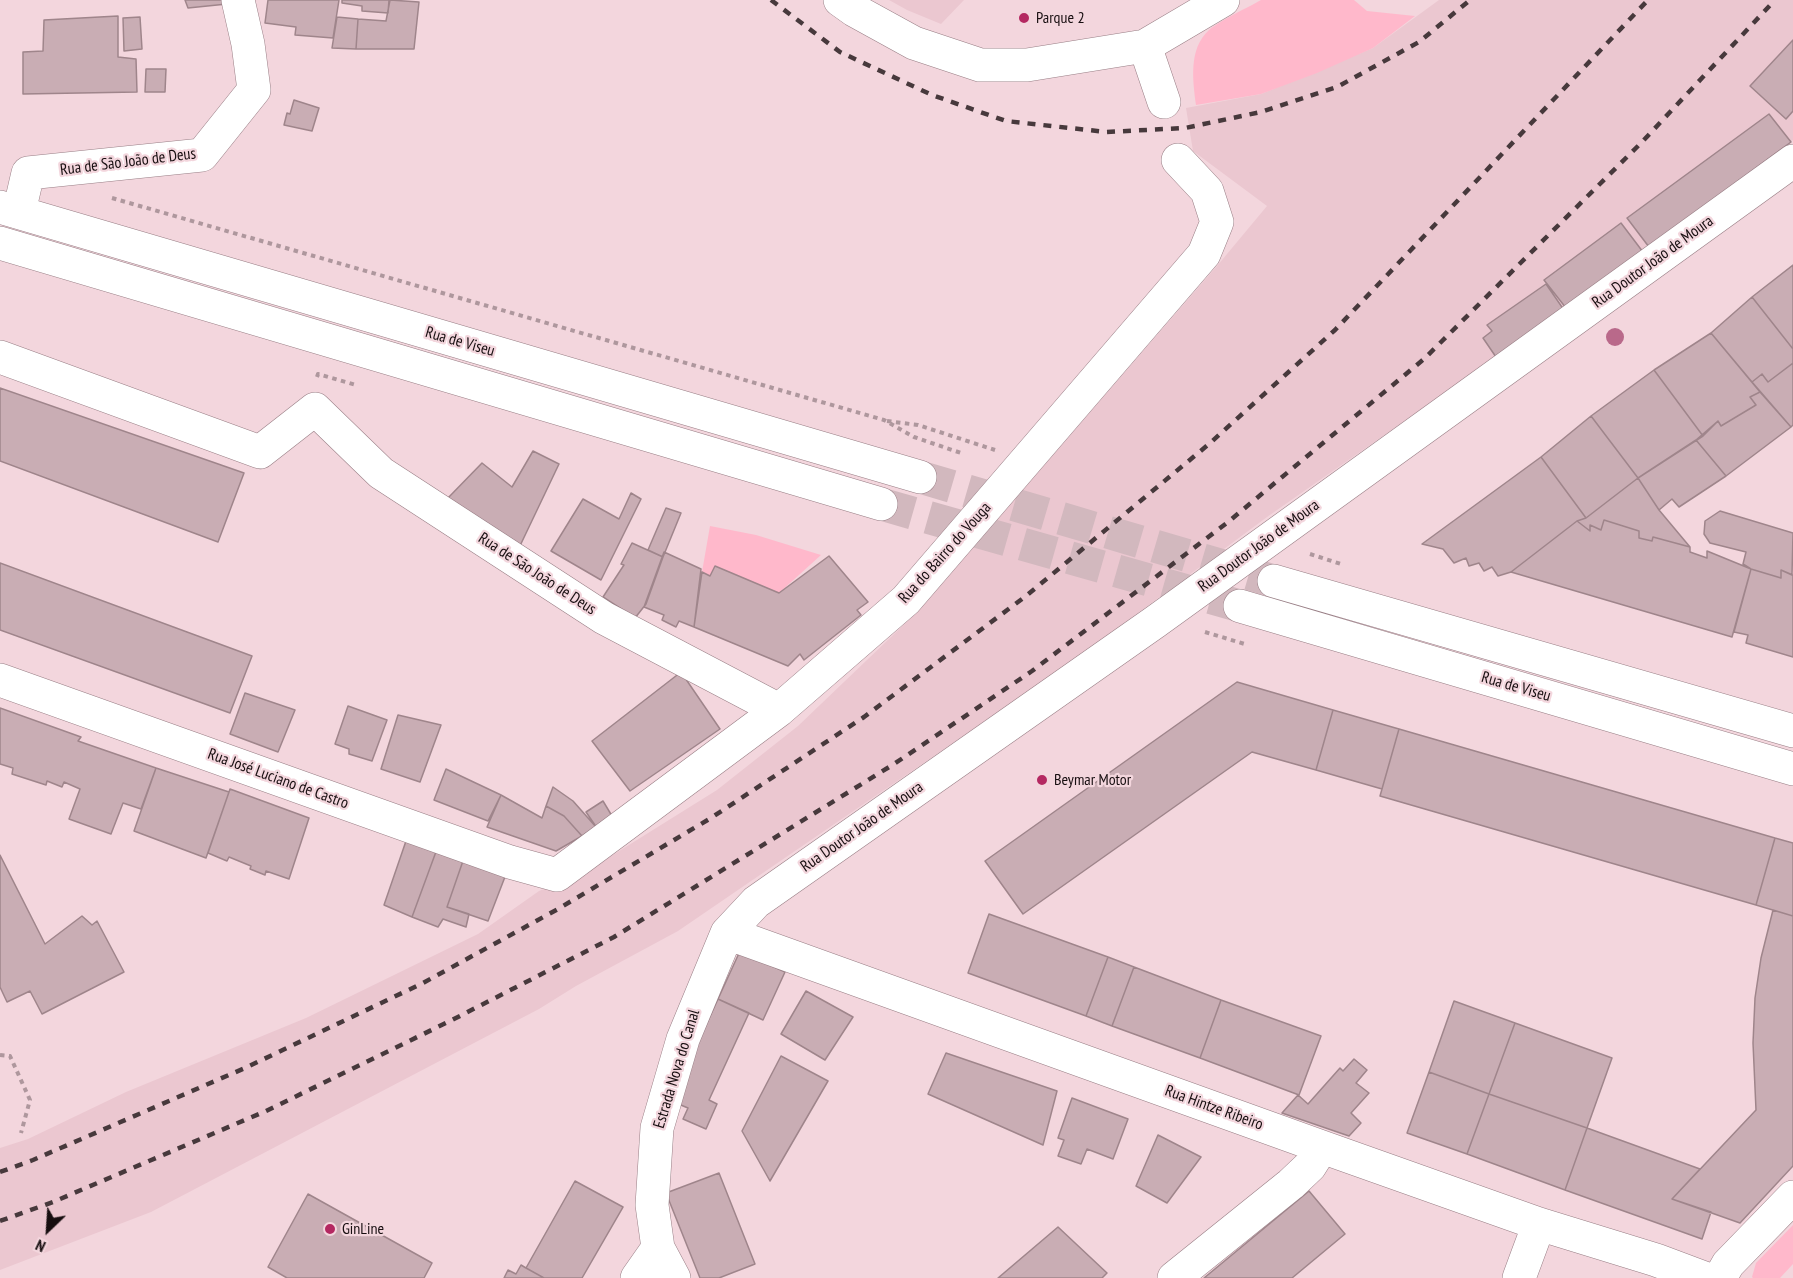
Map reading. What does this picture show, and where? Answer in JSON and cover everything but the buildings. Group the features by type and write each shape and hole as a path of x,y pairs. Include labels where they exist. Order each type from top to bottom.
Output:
{"street":[{"name":"Rua de São João de Deus","path":"9,210 28,173 202,155 254,90 248,44 238,0"},
{"path":"840,0 914,43 980,65 1027,65 1145,46 1223,0"},
{"path":"1145,46 1164,102"},
{"name":"Rua do Bairro do Vouga","path":"557,875 779,710 906,600 1204,254 1217,222 1207,191 1178,160"},
{"name":"Rua Doutor João de Moura","path":"727,933 756,902 1155,622 1793,161"},
{"name":"Rua de Viseu","path":"9,210 920,477"},
{"path":"0,243 881,504"},
{"path":"0,357 260,452 315,409"},
{"name":"Rua de São João de Deus","path":"315,409 381,473 468,530 604,618 779,710"},
{"path":"1274,580 1793,731"},
{"name":"Rua de Viseu","path":"1240,606 1793,769"},
{"name":"Rua José Luciano de Castro","path":"0,680 510,862 557,875"},
{"name":"Rua Hintze Ribeiro","path":"727,933 1539,1224 1656,1260 1704,1278"},
{"name":"Estrada Nova do Canal","path":"674,1278 658,1248 652,1205 657,1128 683,1039 727,933"},
{"path":"1174,1278 1292,1184 1310,1166 1322,1147"},
{"path":"1720,1278 1728,1264 1793,1197"},
{"path":"1519,1278 1539,1224"},
{"path":"637,1278 658,1248"}],"path":[{"path":"108,196 884,420 918,425 1027,460"},
{"path":"315,409 318,374 364,387"},
{"path":"884,420 914,437 964,453"},
{"path":"1310,554 1344,565"},
{"path":"1205,632 1248,645"},
{"path":"0,1055 10,1056 30,1100 21,1133"}],"shaded area":[{"path":"889,0 964,0 941,24"},
{"path":"1261,0 1354,0 1367,11 1415,16 1373,48 1317,73 1261,94 1196,105 1194,66 1202,38 1220,22"},
{"path":"1439,0 1793,0 1793,140 1566,308 1267,517 1083,654 678,931 576,986 539,1009 151,1212 0,1270 0,1148 28,1139 126,1092 306,1018 478,934 539,891 584,873 717,790 798,726 914,615 1267,206 1193,151 1186,108 1261,94 1373,48"},
{"path":"710,526 756,535 821,555 779,593 715,566 710,576 702,572"},
{"path":"1793,1225 1793,1264 1780,1278 1753,1278 1756,1263"}],"tunnel":[{"path":"920,477 1274,581"},
{"path":"881,504 1240,606"}],"railway":[{"path":"771,0 840,52 932,95 1006,121 1106,132 1185,128 1261,112 1337,87 1419,42 1470,0"},
{"path":"0,1172 33,1160 245,1068 423,983 558,909 711,818 864,717 1026,596 1209,444 1335,330 1648,0"},
{"path":"0,1221 53,1202 266,1111 614,937 894,764 1032,671 1228,522 1424,359 1642,142 1775,0"}],"place":[{"name":"Parque 2","path":"1024,18"},
{"name":"Beymar Motor","path":"1042,780"},
{"name":"GinLine","path":"330,1229"}]}
